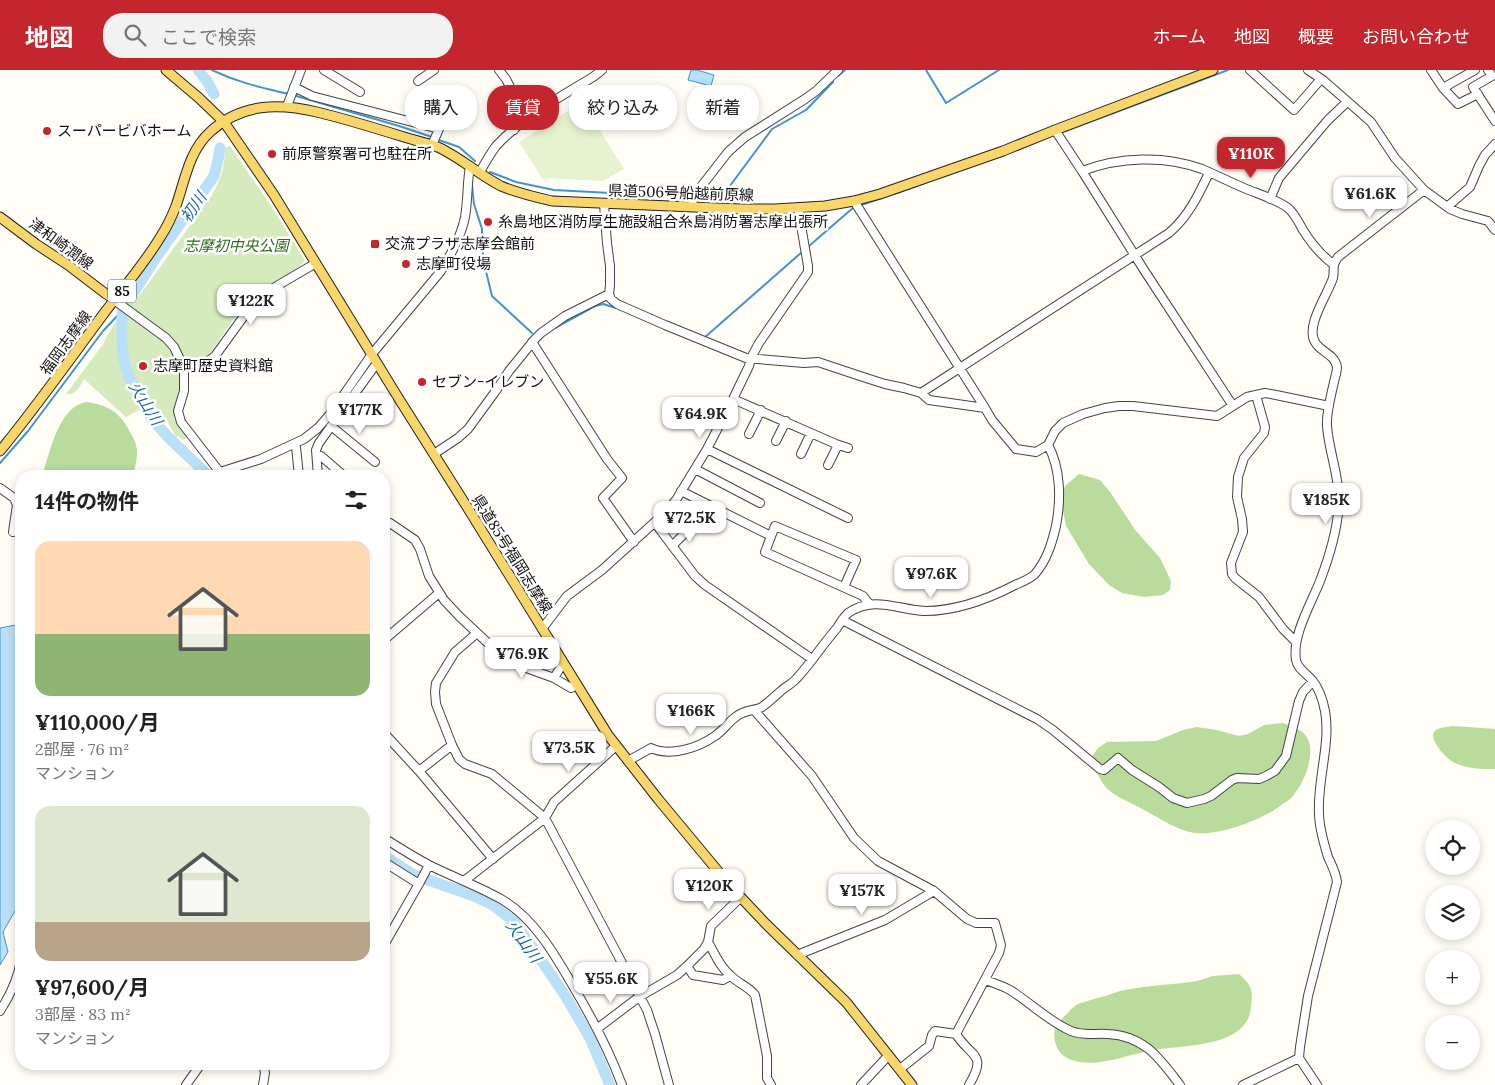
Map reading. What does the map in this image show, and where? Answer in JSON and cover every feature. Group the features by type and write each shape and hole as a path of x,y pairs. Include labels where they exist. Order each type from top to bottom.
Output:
{"main road":[{"path":"166,70 224,122"},
{"name":"県道506号船越前原線","path":"224,122 254,108 270,106 287,106 315,112 438,147 501,186 530,196 552,200 604,204 741,209 857,205 880,194 1004,151 1213,70"},
{"name":"県道85号福岡志摩線","path":"224,122 274,195 576,685 616,746 740,898 846,1002 912,1085"},
{"name":"福岡志摩線","path":"0,451 38,404 159,239 176,207 192,157 200,143 211,131 224,122"},
{"name":"津和崎潤線","path":"0,217 106,294"}],"street":[{"path":"287,106 301,70"},
{"path":"324,70 360,92"},
{"path":"418,81 434,70"},
{"path":"499,70 509,85"},
{"path":"559,96 591,74 602,70"},
{"path":"692,207 693,197 728,152 745,137 816,91 838,70"},
{"path":"1250,70 1294,110 1321,79"},
{"path":"1308,70 1371,122 1395,158 1424,190 1447,207 1462,214 1488,221 1495,230"},
{"path":"1431,70 1436,80 1458,104 1478,94"},
{"path":"1443,88 1475,70"},
{"path":"1488,70 1492,76 1473,87 1495,121"},
{"path":"294,89 312,96 438,129 432,145"},
{"path":"1270,199 1279,178 1328,120 1347,102"},
{"path":"480,172 497,146 514,130"},
{"path":"1055,130 1233,406"},
{"path":"1447,207 1470,187 1478,166 1495,144"},
{"path":"1082,171 1131,159 1184,164 1209,173 1289,209 1298,219 1311,242 1334,264"},
{"path":"231,470 304,439 318,428 331,413 372,354 441,271 456,244 464,218 470,166"},
{"path":"921,393 1169,234 1191,209 1209,173"},
{"path":"1317,1085 1299,1058 1302,1027 1337,882 1318,814 1327,721 1322,700 1313,681 1297,664 1296,642 1334,543 1338,516 1338,477 1327,425 1337,370 1336,363 1333,358 1314,342 1312,335 1316,316 1333,278 1334,264 1346,251 1424,190"},
{"path":"604,204 610,266 608,294 616,304 746,358 804,363 818,362 921,393 929,400 985,408"},
{"path":"857,205 992,420 1016,449 1036,452 1048,445 1055,431 1063,423 1083,414 1119,406 1217,416 1247,397 1265,394 1276,394 1329,406"},
{"path":"542,629 567,596 602,570 667,511 695,469 733,399 749,366 750,358 808,272 798,208"},
{"path":"184,368 200,366 209,361 215,356 252,305 276,287 316,263"},
{"path":"106,294 155,330 170,343 180,358 184,368 184,391 178,411 181,422 215,470"},
{"path":"434,454 453,442 468,429 509,371 541,332 565,316 608,294"},
{"path":"532,342 607,459 622,478 603,498 634,542"},
{"path":"318,470 316,450 319,443 374,367 378,365"},
{"path":"1256,395 1264,417 1265,427 1264,433 1244,458 1238,476 1237,497 1243,532 1230,569 1235,578 1259,597 1283,629 1296,642"},
{"path":"733,399 848,448"},
{"path":"749,434 760,410"},
{"path":"776,441 786,422"},
{"path":"331,426 375,462"},
{"path":"802,454 812,433"},
{"path":"294,444 298,470"},
{"path":"828,465 838,445"},
{"path":"628,761 651,748 656,751 677,752 705,743 716,736 736,716 762,707 796,679 847,614 862,606 882,604 926,611 954,607 981,601 1030,577 1036,572 1051,549 1059,502 1059,486 1053,454 1048,445"},
{"path":"707,449 848,518"},
{"path":"317,456 320,456 337,470"},
{"path":"695,469 760,503"},
{"path":"0,488 15,500"},
{"path":"681,491 771,536"},
{"path":"13,532 15,518"},
{"path":"390,523 414,540 420,549 429,576 439,593 459,616 507,661 554,678 571,688 576,685"},
{"path":"655,523 695,576 705,585 812,659"},
{"path":"672,546 693,525"},
{"path":"844,587 856,560 775,526 765,552 864,596 869,604"},
{"path":"390,635 439,593"},
{"path":"842,620 1037,719 1100,769 1104,770 1118,758 1173,798 1187,803 1211,796 1237,778 1259,779 1275,771 1286,756 1299,701 1303,692 1313,681"},
{"path":"478,633 455,652 436,682 436,704 452,745 459,759 465,764 492,774 545,818 647,1010 669,1085"},
{"path":"554,678 563,663"},
{"path":"754,710 812,776 854,838 878,861 934,891 967,919 976,923 995,923 1001,945 1000,953 956,1034"},
{"path":"390,740 493,859"},
{"path":"419,771 452,745"},
{"path":"464,881 545,818 554,802 616,746"},
{"path":"390,842 429,865 502,900 517,911 532,926 560,964 598,1028 618,1084"},
{"path":"390,935 429,865"},
{"path":"390,866 420,883"},
{"path":"797,955 885,920 934,891"},
{"path":"598,1028 639,997 677,975 687,966 708,942 712,926 740,898"},
{"path":"708,942 722,967 730,976 755,995 767,1056 767,1078 771,1085"},
{"path":"687,966 692,975 723,980 730,976"},
{"path":"986,980 1009,990 1070,1031 1088,1035 1113,1034 1125,1036 1138,1042 1155,1053 1180,1085"},
{"path":"0,1010 15,985"},
{"path":"900,1069 929,1046 932,1034 935,1031 956,1034"},
{"path":"956,1034 962,1044 977,1057 977,1069 969,1085"},
{"path":"861,1085 888,1056"},
{"path":"1243,1085 1299,1058"},
{"path":"186,1085 197,1070"},
{"path":"263,1085 264,1070"}],"green space":[{"path":"569,110 569,130 600,130 624,169 603,181 542,178 519,142 538,130 559,130 559,117"},
{"name":"志摩初中央公園","path":"230,146 275,212 304,259 304,262 293,271 257,292 237,314 209,355 182,375 177,421 187,437 183,440 178,436 176,437 167,421 163,420 152,403 126,417 84,379 75,392 66,394 104,343 114,324 140,295 212,195 222,172 225,148"},
{"path":"86,402 101,405 118,415 135,441 137,453 134,470 44,470 56,432 68,412"},
{"path":"1079,474 1100,480 1110,492 1136,531 1160,558 1171,581 1170,590 1163,595 1144,597 1122,593 1109,585 1089,564 1066,526 1060,495 1066,485"},
{"path":"1283,723 1301,731 1309,742 1310,757 1306,773 1299,788 1289,800 1266,815 1242,825 1217,832 1195,833 1182,830 1124,800 1112,793 1104,785 1091,762 1098,748 1107,742 1156,741 1183,730 1197,727 1239,736 1248,734 1264,725"},
{"path":"1453,726 1495,729 1495,769 1465,766 1455,763 1444,754 1434,740 1434,732 1440,728"},
{"path":"1239,974 1251,988 1251,1007 1247,1020 1239,1030 1227,1037 1196,1045 1153,1050 1106,1061 1088,1063 1068,1058 1059,1052 1056,1045 1054,1035 1056,1027 1078,1004 1128,989"}],"water":[{"path":"691,70 714,75 711,85 688,80"},
{"path":"15,625 15,911 3,932 8,952 0,965 0,628"}],"waterway":[{"name":"初川","path":"198,70 214,94"},
{"path":"212,70 259,87 288,94"},
{"path":"838,76 845,70"},
{"path":"926,70 946,103 999,70"},
{"path":"1063,132 1228,70"},
{"path":"699,200 718,202 772,129 806,110 833,82"},
{"path":"293,95 432,137"},
{"path":"436,139 459,147 475,161"},
{"name":"火山川","path":"203,470 152,419 129,377 122,347 122,311 155,259 214,176 220,148"},
{"path":"490,172 516,182 554,190 686,197"},
{"path":"894,194 925,183"},
{"path":"472,186 474,204 482,229 484,263 492,296 532,333"},
{"path":"861,205 882,198"},
{"path":"809,246 854,207"},
{"path":"704,338 802,252"},
{"path":"553,329 595,306 603,304 616,308"},
{"path":"0,463 28,431 103,331 122,311"},
{"name":"火山川","path":"390,860 414,875 474,896 493,905 514,922 566,997 590,1038 610,1085"}],"place":[{"name":"スーパービバホーム","path":"47,131"},
{"name":"前原警察署可也駐在所","path":"272,154"},
{"name":"糸島地区消防厚生施設組合糸島消防署志摩出張所","path":"488,222"},
{"name":"交流プラザ志摩会館前","path":"375,244"},
{"name":"志摩町役場","path":"406,264"},
{"name":"志摩町歴史資料館","path":"143,366"},
{"name":"セブン-イレブン","path":"422,382"}]}
